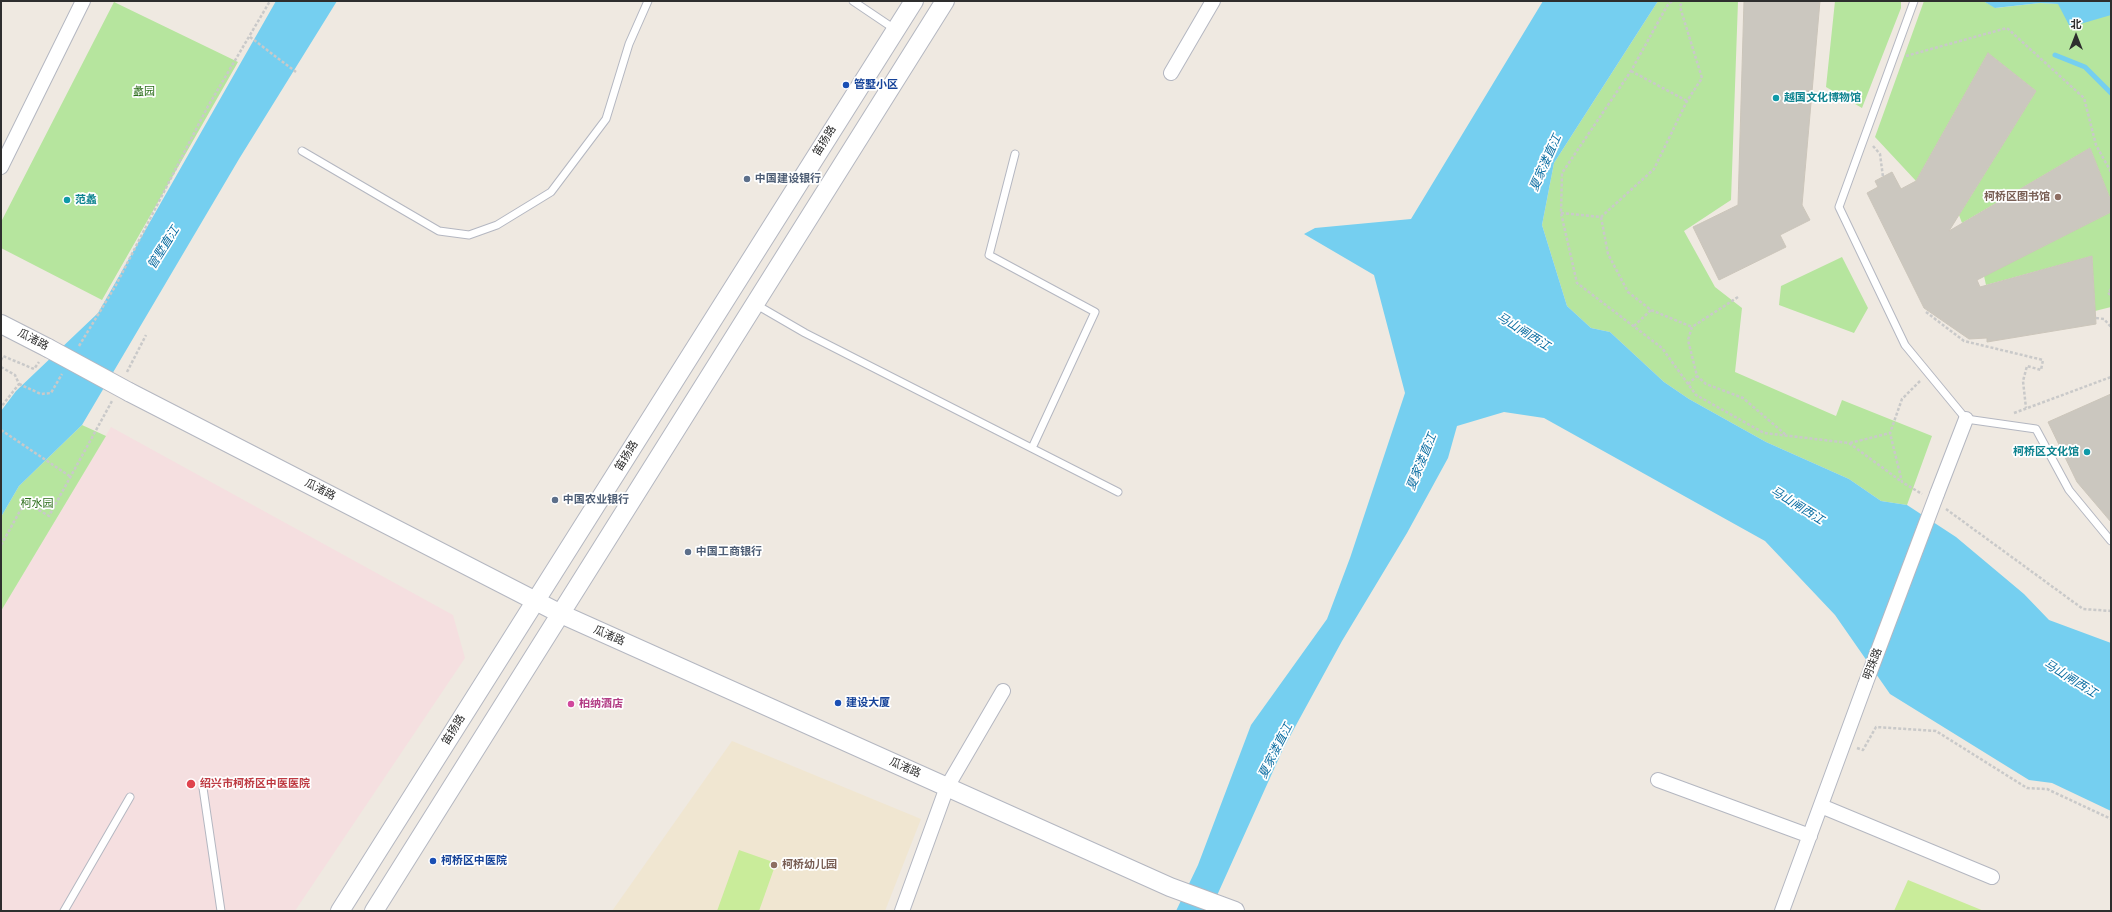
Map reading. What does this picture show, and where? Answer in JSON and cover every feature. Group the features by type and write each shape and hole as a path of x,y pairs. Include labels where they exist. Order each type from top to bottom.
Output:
{"street":[{"path":"1,168 83,1"},
{"name":"笛扬路","path":"340,911 914,1"},
{"path":"374,911 945,1"},
{"path":"1171,73 1213,1"},
{"name":"瓜渚路","path":"1,324 561,614 1170,887 1235,911"},
{"name":"明珠路","path":"1782,911 1865,685 1966,419"},
{"path":"902,911 947,787 1003,691"},
{"path":"1658,780 1810,836"},
{"path":"1821,806 1992,876"}],"lane":[{"path":"302,151 439,231 469,235 497,225 551,192 606,118 629,44 648,1"},
{"path":"853,1 896,30"},
{"path":"1914,1 1839,207 1905,345 1966,419 2036,428 2069,490 2111,541"},
{"path":"1015,154 988,255 1095,312 1032,448"},
{"path":"755,304 805,333 1118,492"},
{"path":"203,788 221,911"},
{"path":"64,911 130,797"}],"path":[{"path":"75,352 116,285 207,108 250,38 270,1"},
{"path":"1672,1 1667,6 1631,71 1562,173 1561,213 1576,283 1662,348 1696,395 1764,433 1849,443 1890,433"},
{"path":"1561,213 1601,217 1654,169 1687,101 1702,78 1680,7 1682,1"},
{"path":"1892,59 2007,28 2084,98 2096,145 2111,172"},
{"path":"250,38 296,72"},
{"path":"1631,71 1687,101"},
{"path":"1864,137 1880,154 1883,177"},
{"path":"1601,217 1608,254 1628,292 1651,310 1692,327"},
{"path":"2111,289 2108,293 2111,295"},
{"path":"1738,297 1692,327 1688,340 1697,376 1706,384 1743,398 1787,436"},
{"path":"1634,326 1651,310"},
{"path":"1926,312 1964,341 2043,360 2041,370 2027,366 2022,381 2026,408"},
{"path":"2096,318 2104,319 2111,327"},
{"path":"1,545 25,502 49,516 123,388 146,335"},
{"path":"1,360 3,356 34,368 48,348"},
{"path":"1,367 15,375 20,384 41,394 51,393 63,372"},
{"path":"1902,482 1890,433 1902,398 1928,372"},
{"path":"1688,384 1697,376"},
{"path":"1989,422 2111,377"},
{"path":"1,407 20,384"},
{"path":"1,430 71,477"},
{"path":"1849,443 1902,482 1935,499 2083,610 2111,611"},
{"path":"1843,745 1863,750 1876,727 1936,731 2027,788 2047,789 2111,819"}],"shaded area":[{"name":"绍兴市柯桥区中医医院","path":"111,427 453,615 465,658 295,911 1,911 1,611"},
{"name":"柯桥幼儿园","path":"732,741 921,819 885,911 612,911"}],"green space":[{"path":"1658,1 1738,1 1731,200 1684,231 1715,287 1742,308 1735,372 1836,416 1842,400 1932,436 1907,505 1881,501 1849,479 1766,442 1689,399 1664,382 1610,332 1591,328 1567,306 1542,225 1554,163"},
{"path":"1835,1 1901,1 1901,8 1862,108 1826,87"},
{"path":"1924,1 1983,1 1996,8 2040,3 2058,4 2111,15 2111,201 2090,148 1962,223 1959,215 2036,91 1988,53 1916,181 1875,137"},
{"name":"蠡园","path":"114,2 238,62 102,300 1,248 1,222"},
{"path":"2111,212 2111,307 2095,311 2092,256 1986,285 1984,276"},
{"path":"1842,257 1868,308 1854,333 1779,305 1781,286"},
{"name":"柯水园","path":"82,425 106,436 1,611 1,517 19,486"},
{"path":"739,850 776,863 759,911 717,911"},
{"path":"1908,880 1984,911 1894,911"}],"water":[{"name":"管墅直江","path":"276,1 337,1 239,159 82,425 19,486 1,517 1,411 16,391 98,313"},
{"path":"1543,1 1658,1 1554,163 1542,225 1567,306 1591,328 1610,332 1664,382 1689,399 1766,442 1849,479 1881,501 1907,505 1956,537 2024,594 2049,620 2111,643 2111,811 2052,783 2029,780 1890,694 1835,615 1765,541 1544,418 1504,412 1457,426 1448,458 1407,533 1342,641 1283,749 1210,911 1176,911 1198,865 1251,725 1327,619 1350,558 1405,393 1374,275 1304,234 1315,228 1411,219"},
{"path":"1983,1 2111,1 2111,15 2070,27 2058,4 2040,3 1995,8"}],"building":[{"name":"越国文化博物馆","path":"1744,1 1820,1 1802,205 1810,220 1780,235 1786,247 1719,280 1693,227 1738,205"},
{"name":"柯桥区图书馆","path":"1988,53 2036,91 1949,231 2090,148 2111,201 2111,212 1977,280 1980,287 2092,256 2096,324 1987,342 1987,338 1969,339 1924,308 1867,193 1878,187 1875,181 1892,172 1901,189 1916,181"},
{"name":"柯桥区文化馆","path":"2111,394 2111,522 2077,482 2048,422"}],"waterway":[{"path":"2055,55 2085,67 2111,93"}],"place":[{"name":"管墅小区","path":"846,85"},
{"name":"越国文化博物馆","path":"1776,98"},
{"name":"中国建设银行","path":"747,179"},
{"name":"柯桥区图书馆","path":"2058,197"},
{"name":"范蠡","path":"67,200"},
{"name":"柯桥区文化馆","path":"2087,452"},
{"name":"中国农业银行","path":"555,500"},
{"name":"中国工商银行","path":"688,552"},
{"name":"建设大厦","path":"838,703"},
{"name":"柏纳酒店","path":"571,704"},
{"name":"绍兴市柯桥区中医医院","path":"191,784"},
{"name":"柯桥区中医院","path":"433,861"},
{"name":"柯桥幼儿园","path":"774,865"}],"water label":[{"name":"夏家溇直江","path":"1546,163"},
{"name":"马山闸西江","path":"1523,332"},
{"name":"夏家溇直江","path":"1422,462"},
{"name":"马山闸西江","path":"1797,506"},
{"name":"马山闸西江","path":"2070,679"},
{"name":"夏家溇直江","path":"1276,751"}]}
